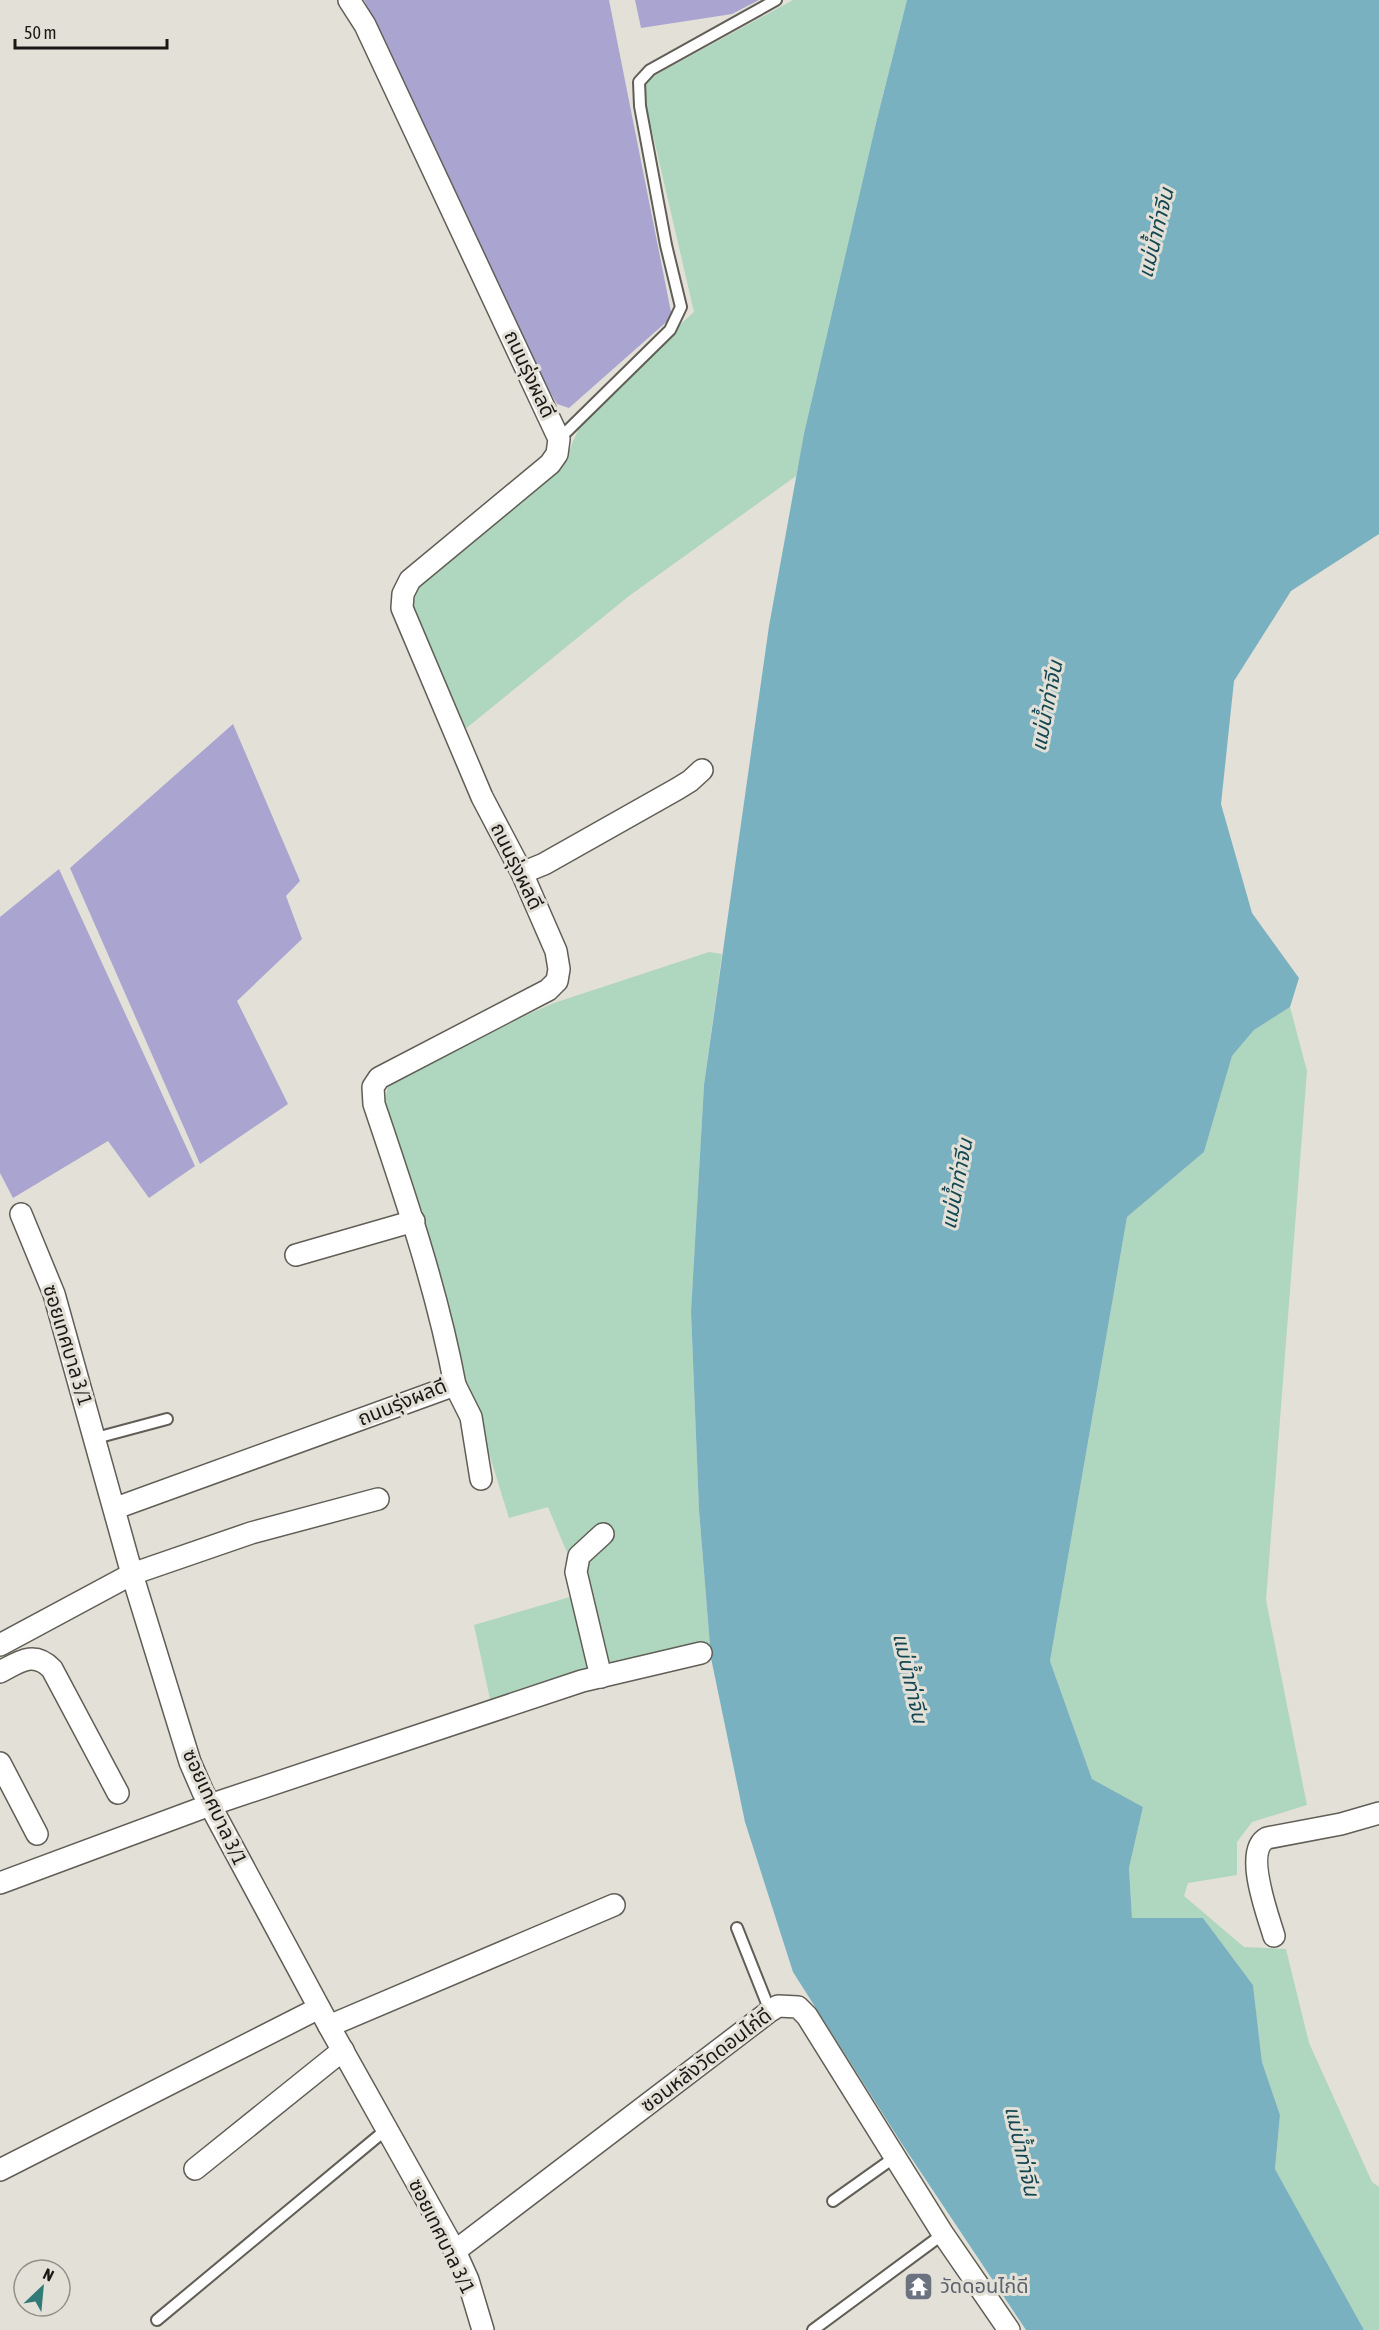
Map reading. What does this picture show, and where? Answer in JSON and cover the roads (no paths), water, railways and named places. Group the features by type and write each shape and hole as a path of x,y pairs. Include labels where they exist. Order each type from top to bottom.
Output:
{"street":[{"name":"ถนนรุ่งผลดี","path":"116,1508 454,1385 450,1360 414,1221 374,1104 372,1087 379,1078 553,986 559,969 558,958 522,873 482,796 403,615 403,594 415,574 550,464 557,454 559,439 364,25 349,0"},
{"path":"522,873 544,864 677,789 702,770"},
{"name":"ซอยเทศบาล 3/1","path":"21,1214 54,1294 116,1508 132,1574 190,1762 210,1805 324,2017 455,2251 468,2280 483,2330"},
{"path":"296,1255 414,1221"},
{"path":"454,1385 471,1417 482,1479"},
{"path":"0,1645 132,1574 251,1533 378,1499"},
{"path":"601,1677 576,1572 579,1556 603,1534"},
{"path":"0,1883 210,1805 582,1681 701,1653"},
{"path":"0,1672 31,1658 45,1662 52,1669 118,1793"},
{"path":"0,1763 38,1834"},
{"path":"1274,1936 1257,1873 1256,1851 1260,1843 1267,1838 1341,1824 1379,1813"},
{"path":"0,2170 324,2017 614,1905"},
{"name":"ซอนหลังวัดดอนไก่ดี","path":"455,2251 770,2011 778,2006 798,2007 807,2016 943,2234 1009,2330"},
{"path":"195,2169 343,2050"}],"lane":[{"path":"559,439 670,330 681,307 666,245 642,118 639,82 650,70 776,0"},
{"path":"96,1438 167,1419"},
{"path":"737,1928 770,2011"},
{"path":"157,2320 388,2128"},
{"path":"833,2201 895,2157"},
{"path":"813,2330 943,2234"}],"water":[{"name":"แม่น้ำท่าจีน","path":"907,0 1379,0 1379,534 1291,591 1234,681 1221,804 1252,913 1299,978 1290,1007 1254,1030 1232,1056 1204,1152 1127,1217 1050,1661 1092,1779 1143,1807 1129,1868 1132,1918 1203,1918 1253,1985 1262,2062 1280,2115 1275,2169 1364,2330 1026,2330 902,2144 793,1972 745,1822 711,1658 699,1510 691,1312 704,1085 769,626 804,434"}],"place":[{"name":"วัดดอนไก่ดี","path":"919,2286"}]}
